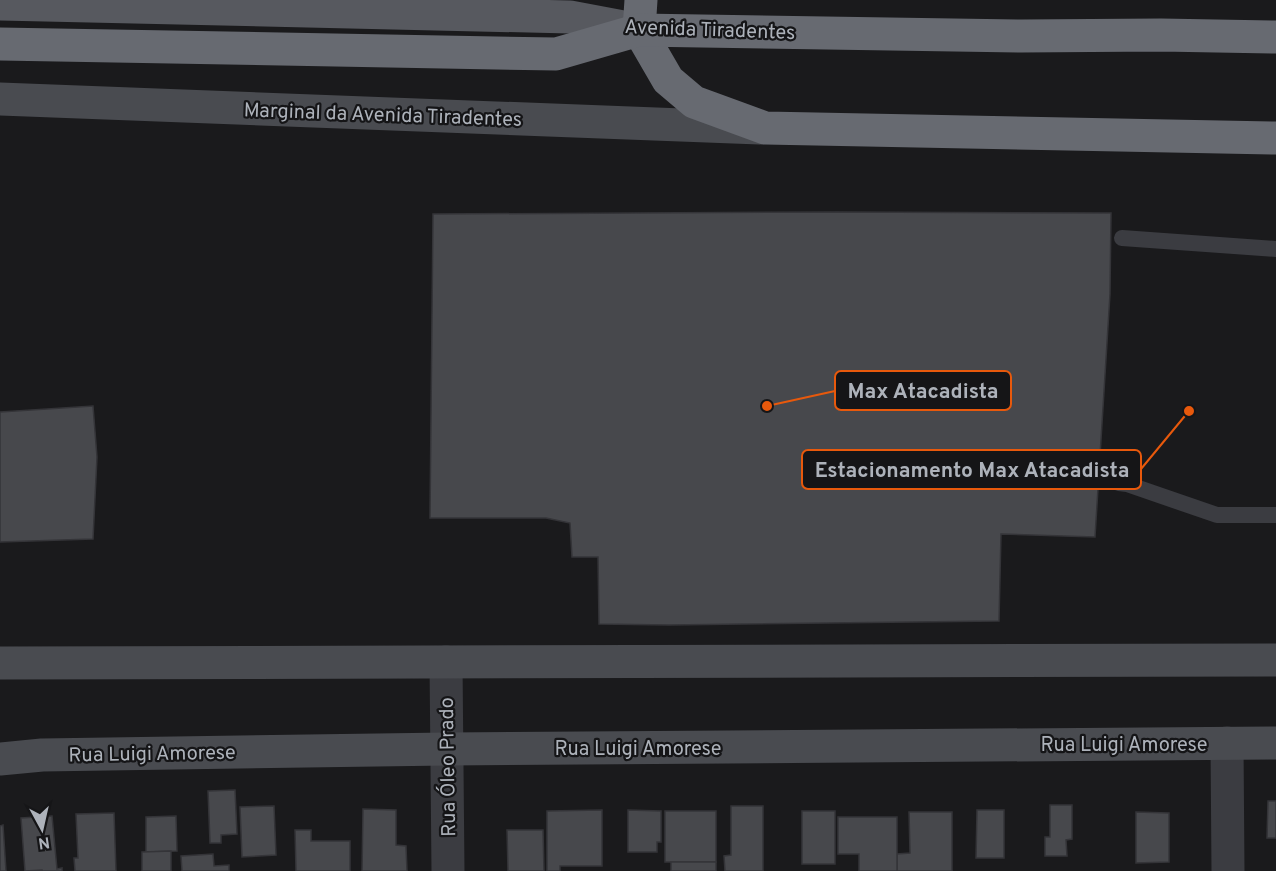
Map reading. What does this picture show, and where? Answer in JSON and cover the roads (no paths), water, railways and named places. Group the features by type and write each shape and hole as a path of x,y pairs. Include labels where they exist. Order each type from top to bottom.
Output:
{"highway":[{"name":"Avenida Tiradentes","path":"640,15 1021,36 1276,37"},
{"path":"0,44 556,54 640,15 668,80 694,102 765,128 1276,138"}],"main road":[{"name":"Avenida Tiradentes","path":"0,4 570,17 640,15"}],"street":[{"name":"Marginal da Avenida Tiradentes","path":"0,99 765,128"},
{"path":"0,663 1276,660"},
{"name":"Rua Óleo Prado","path":"446,662 448,871"},
{"path":"1227,743 1228,871"},
{"name":"Rua Luigi Amorese","path":"0,759 42,755 447,749 1276,743"}],"lane":[{"path":"1122,238 1276,249"},
{"path":"1119,483 1217,515 1276,515"}],"place":[{"name":"Max Atacadista","path":"767,406"},
{"name":"Estacionamento Max Atacadista","path":"1189,411"}]}
